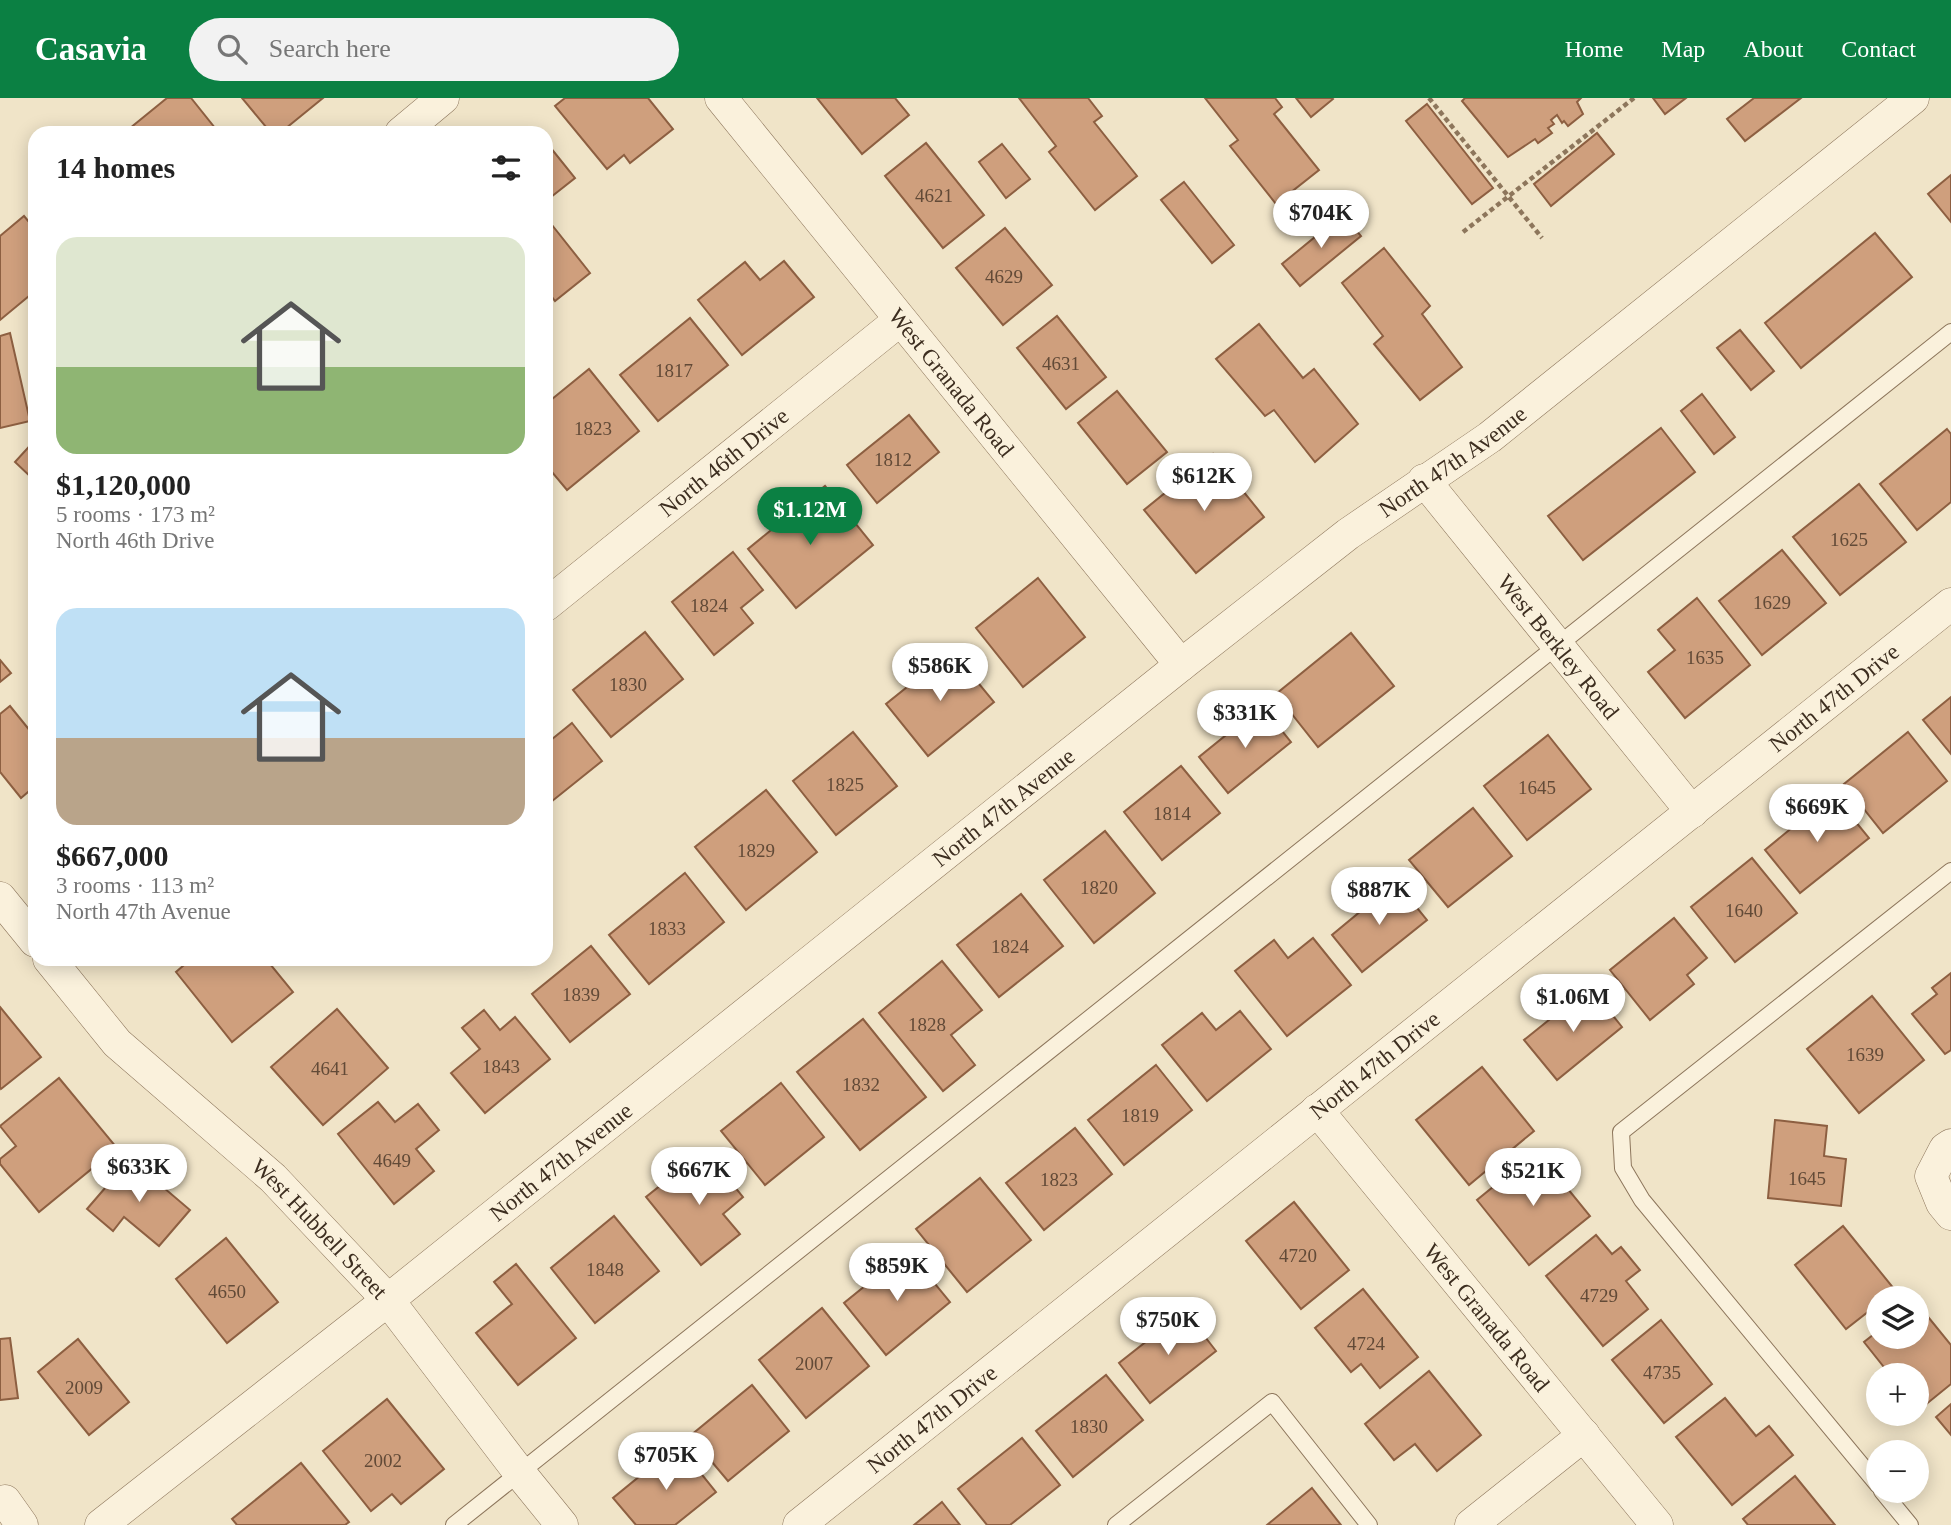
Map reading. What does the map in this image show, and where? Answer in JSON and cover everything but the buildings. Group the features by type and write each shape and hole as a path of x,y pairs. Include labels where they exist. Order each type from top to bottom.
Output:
{"street":[{"path":"409,126 443,98"},
{"name":"West Granada Road","path":"721,98 1181,665"},
{"name":"North 47th Avenue","path":"101,1525 388,1300 1181,665 1348,534 1490,437 1913,98"},
{"name":"North 46th Drive","path":"553,599 900,320"},
{"name":"West Berkley Road","path":"1424,480 1692,812"},
{"name":"North 47th Drive","path":"799,1525 1951,604"},
{"path":"0,898 28,932"},
{"name":"West Hubbell Street","path":"55,966 117,1043 273,1178 388,1300 562,1525"},
{"name":"West Granada Road","path":"1317,1110 1657,1525"},
{"path":"1951,1145 1945,1149 1931,1176 1942,1203 1951,1214"},
{"path":"1471,1525 1584,1435"}],"lane":[{"path":"454,1525 1951,332"},
{"path":"1866,1471 1642,1200 1623,1168 1621,1132 1951,871"},
{"path":"1116,1525 1272,1402 1369,1525"},
{"path":"1892,1503 1910,1525"}],"path":[{"path":"1429,98 1542,238"},
{"path":"1463,232 1634,98"}]}
